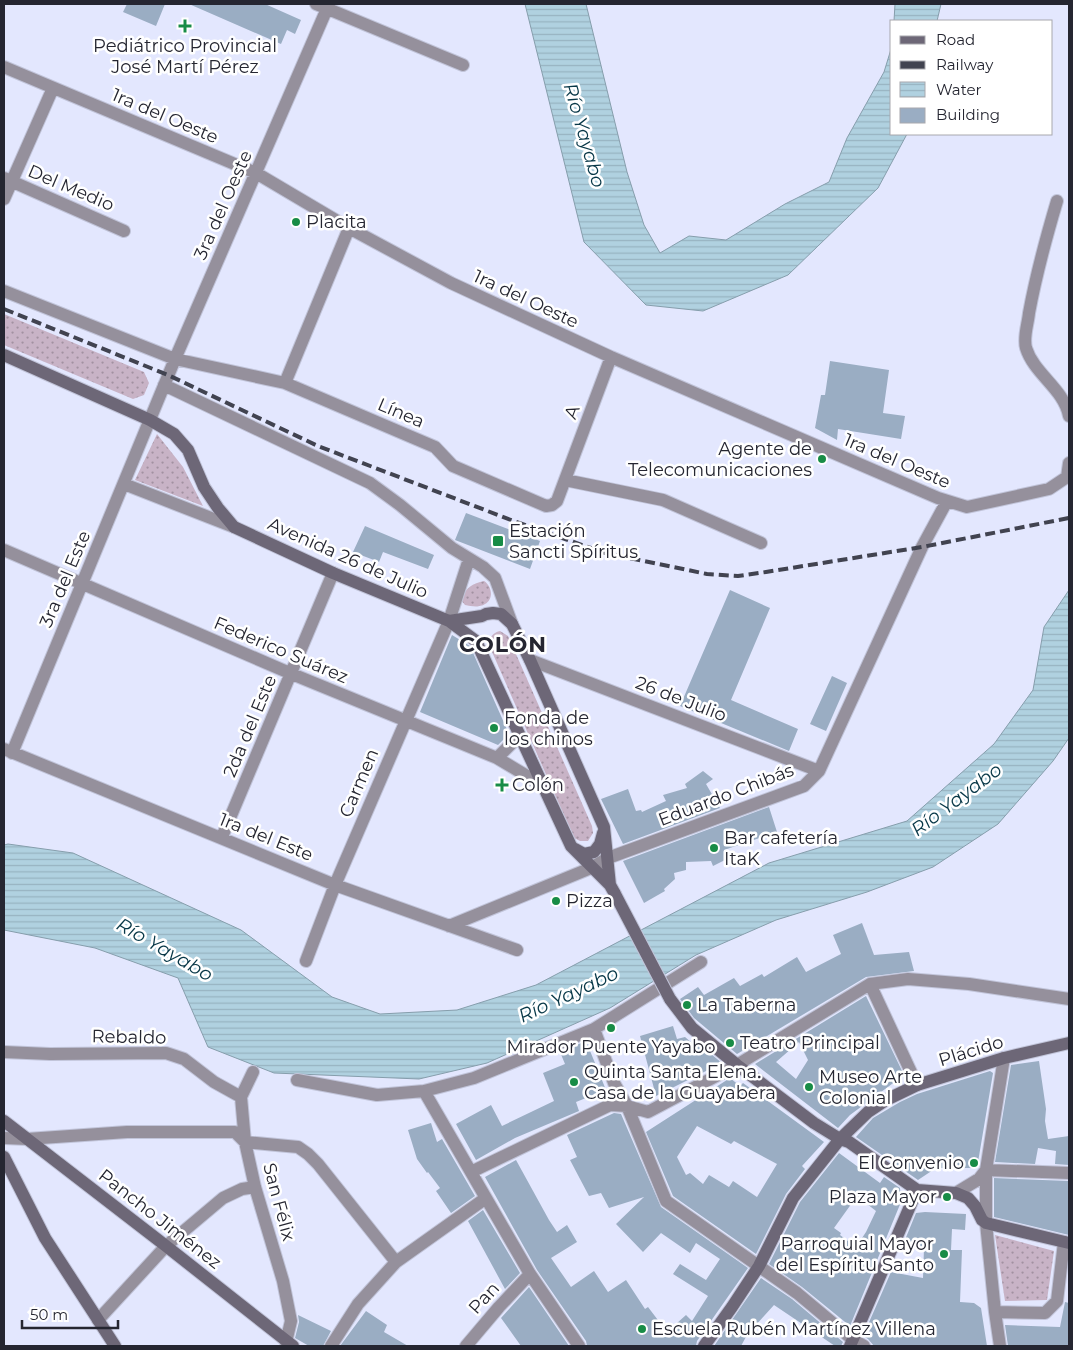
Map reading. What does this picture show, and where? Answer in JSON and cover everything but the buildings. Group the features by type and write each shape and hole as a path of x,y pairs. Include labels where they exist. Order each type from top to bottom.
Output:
{"main road":[{"name":"Avenida 26 de Julio","path":"4,355 150,420 174,434 188,450 204,487 234,527 333,573 449,621 476,641"},
{"path":"449,621 492,613 501,614 512,624 530,660 604,827 613,890"},
{"path":"482,616 478,626 476,641 571,846 613,890 670,999 692,1028 737,1065 814,1123 840,1139 849,1142 917,1190 963,1196 972,1201 982,1220 986,1223 1067,1243"},
{"path":"571,846 584,854 594,852 601,840 604,827"},
{"name":"Plácido","path":"704,1346 732,1308 759,1266 793,1198 840,1139 868,1112 886,1100 917,1086 1004,1058 1069,1043"},
{"name":"Pancho Jiménez","path":"4,1121 290,1344"},
{"path":"4,1157 46,1238 98,1320 111,1345"},
{"path":"851,1343 917,1190"}],"street":[{"path":"324,5 463,65"},
{"name":"3ra del Oeste","path":"150,420 256,173 324,5"},
{"name":"1ra del Oeste","path":"4,67 256,173 349,228 451,283 611,357 947,501 967,507 1049,489 1067,477 1069,463"},
{"path":"4,199 8,180 53,88"},
{"name":"Del Medio","path":"8,180 124,231"},
{"path":"1057,201 1035,280 1026,335 1026,348 1035,363 1068,406 1069,416"},
{"path":"285,382 349,228"},
{"name":"Línea","path":"4,291 175,359 285,382 435,447 453,466 546,506 552,505 557,501 565,480"},
{"name":"A","path":"565,480 611,357"},
{"path":"164,384 370,483 407,510 452,548 483,567 495,578 512,624"},
{"name":"3ra del Este","path":"8,751 150,420"},
{"path":"565,480 663,500 761,543"},
{"name":"Avenida 26 de Julio","path":"124,484 234,527"},
{"name":"Eduardo Chibás","path":"449,926 591,868 608,858 804,786 819,771 922,547 947,501"},
{"name":"Federico Suárez","path":"4,550 292,674 497,758 542,785"},
{"name":"Carmen","path":"306,962 336,884 449,621 469,560"},
{"name":"2da del Este","path":"222,837 333,573"},
{"name":"26 de Julio","path":"530,660 819,771"},
{"path":"497,758 519,736"},
{"name":"1ra del Este","path":"8,751 336,884 517,950"},
{"path":"298,1080 377,1095 424,1091 474,1078 594,1029 701,962"},
{"path":"471,1172 610,1104 627,1106 648,1112 737,1065 870,984 908,979 969,984 1069,1000"},
{"path":"870,984 917,1086"},
{"path":"594,1029 614,1083 627,1106 666,1201 797,1293 851,1343 864,1346"},
{"name":"Rebaldo","path":"4,1052 50,1054 166,1053 184,1059 214,1082 241,1097"},
{"path":"1000,1346 986,1223 986,1170 1004,1058"},
{"path":"241,1097 253,1072"},
{"path":"424,1091 530,1274 579,1346"},
{"name":"San Félix","path":"241,1097 245,1142 255,1187 283,1281 290,1321 290,1344"},
{"path":"4,1138 127,1132 235,1132 245,1142 298,1147 318,1164 396,1262"},
{"path":"986,1170 1069,1173"},
{"path":"956,1194 979,1179 986,1170"},
{"path":"98,1320 166,1246 223,1198 242,1189 255,1187"},
{"path":"331,1346 358,1304 396,1262 486,1198"},
{"path":"995,1312 1045,1313 1056,1300 1067,1243"},
{"name":"Pan","path":"466,1346 498,1307 530,1274"}],"shaded area":[{"path":"4,314 144,372 149,383 144,395 133,399 4,345"},
{"path":"157,434 183,467 203,506 135,480"},
{"path":"484,581 489,586 491,592 488,602 480,606 465,605 461,600 467,589 476,583"},
{"path":"500,631 508,636 592,826 593,833 588,841 580,841 574,838 489,645 492,636"},
{"path":"995,1235 1054,1251 1047,1300 1005,1301"}],"water":[{"name":"Río Yayabo","path":"525,4 586,4 627,172 644,225 660,253 689,236 726,240 785,204 829,182 847,138 884,72 890,52 890,135 906,135 878,188 788,275 703,311 646,305 584,242"},
{"path":"895,4 941,4 937,20 894,20"},
{"name":"Río Yayabo","path":"1069,590 1069,738 1053,761 998,824 933,867 867,892 776,920 696,955 610,1008 487,1063 419,1079 274,1073 208,1047 178,978 95,948 4,930 4,845 8,844 73,853 241,930 332,997 380,1014 457,1010 536,985 769,863 907,821 994,744 1033,690 1044,627"}],"railway":[{"path":"4,309 168,375 318,446 511,520 605,553 707,574 738,576 766,572 922,547 1069,518"}],"place":[{"name":"Pediátrico Provincial José Martí Pérez","path":"185,26"},
{"name":"Placita","path":"296,222"},
{"name":"Agente de Telecomunicaciones","path":"822,459"},
{"name":"Estación Sancti Spíritus","path":"498,541"},
{"name":"Fonda de los chinos","path":"494,728"},
{"name":"Colón","path":"502,785"},
{"name":"Bar cafetería ItaK","path":"714,848"},
{"name":"Pizza","path":"556,901"},
{"name":"La Taberna","path":"687,1005"},
{"name":"Mirador Puente Yayabo","path":"611,1028"},
{"name":"Teatro Principal","path":"730,1043"},
{"name":"Quinta Santa Elena. Casa de la Guayabera","path":"574,1082"},
{"name":"Museo Arte Colonial","path":"809,1087"},
{"name":"El Convenio","path":"974,1163"},
{"name":"Plaza Mayor","path":"947,1197"},
{"name":"Parroquial Mayor del Espíritu Santo","path":"944,1254"},
{"name":"Escuela Rubén Martínez Villena","path":"642,1329"}],"district":[{"name":"COLÓN","path":"503,644"}]}
